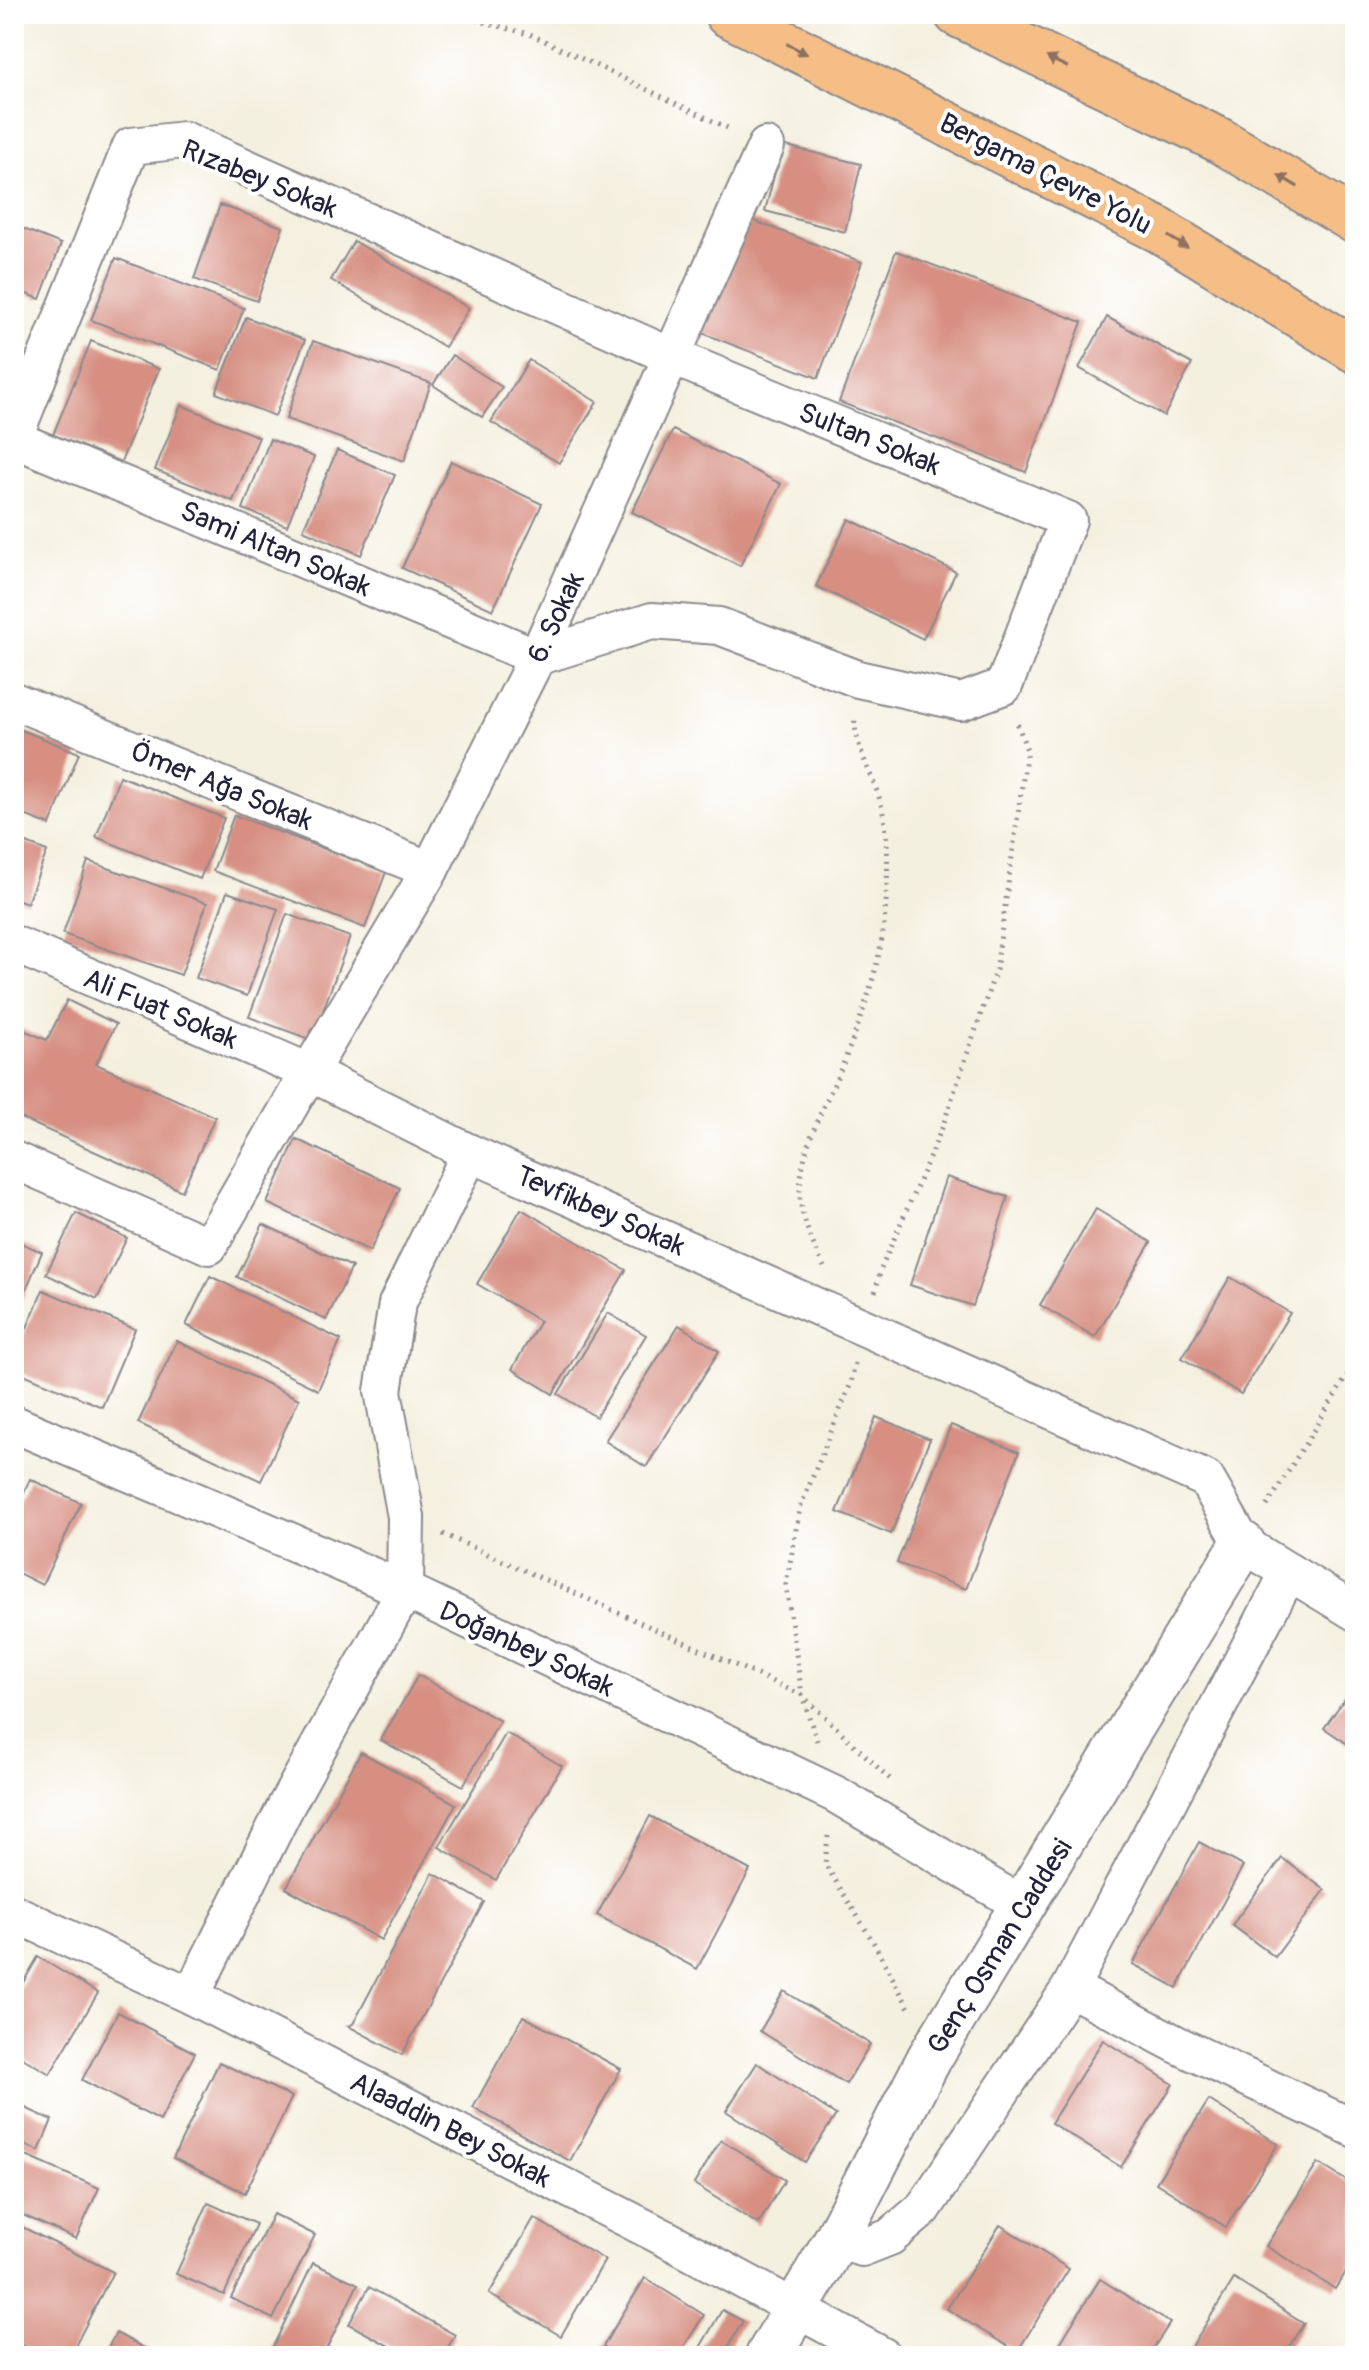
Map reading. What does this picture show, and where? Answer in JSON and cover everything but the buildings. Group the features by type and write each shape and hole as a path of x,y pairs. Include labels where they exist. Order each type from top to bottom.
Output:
{"highway":[{"name":"Bergama Çevre Yolu","path":"727,14 1159,230 1355,350"},
{"path":"957,14 1221,141 1355,221"}],"street":[{"name":"Rızabey Sokak","path":"14,438 131,146 184,140 673,357"},
{"name":"6. Sokak","path":"309,1072 430,870 537,657 766,146"},
{"name":"Sultan Sokak","path":"673,357 1068,520 1004,686"},
{"name":"Sami Altan Sokak","path":"14,438 537,657"},
{"path":"537,657 652,621 719,626 858,679 961,702 1004,686"},
{"name":"Ömer Ağa Sokak","path":"14,701 430,870"},
{"name":"Ali Fuat Sokak","path":"14,944 309,1072"},
{"path":"14,1160 209,1246 309,1072"},
{"name":"Tevfikbey Sokak","path":"309,1072 470,1153 1206,1479 1243,1544"},
{"path":"191,1996 287,1804 405,1590 406,1517 383,1391 397,1304 470,1153"},
{"name":"Doğanbey Sokak","path":"14,1424 405,1590 835,1794 1024,1906"},
{"path":"1243,1544 1355,1612"},
{"name":"Genç Osman Caddesi","path":"768,2356 836,2240 930,2057 1243,1544"},
{"path":"836,2240 862,2248 890,2237 923,2209 1070,1988 1289,1572"},
{"name":"Alaaddin Bey Sokak","path":"14,1913 191,1996 797,2308 883,2356"},
{"path":"1070,1988 1178,2045 1355,2129"}],"path":[{"path":"453,14 532,35 766,146"},
{"path":"858,679 855,723 881,805 886,848 883,934 843,1063 805,1148 800,1195 813,1244 835,1288 864,1326"},
{"path":"802,1695 786,1585 800,1508 851,1383 881,1269 942,1128 996,970 1027,750 1004,686"},
{"path":"1243,1544 1355,1363"},
{"path":"406,1517 802,1695 891,1780"},
{"path":"835,1794 825,1864 910,2009 930,2057"}]}
